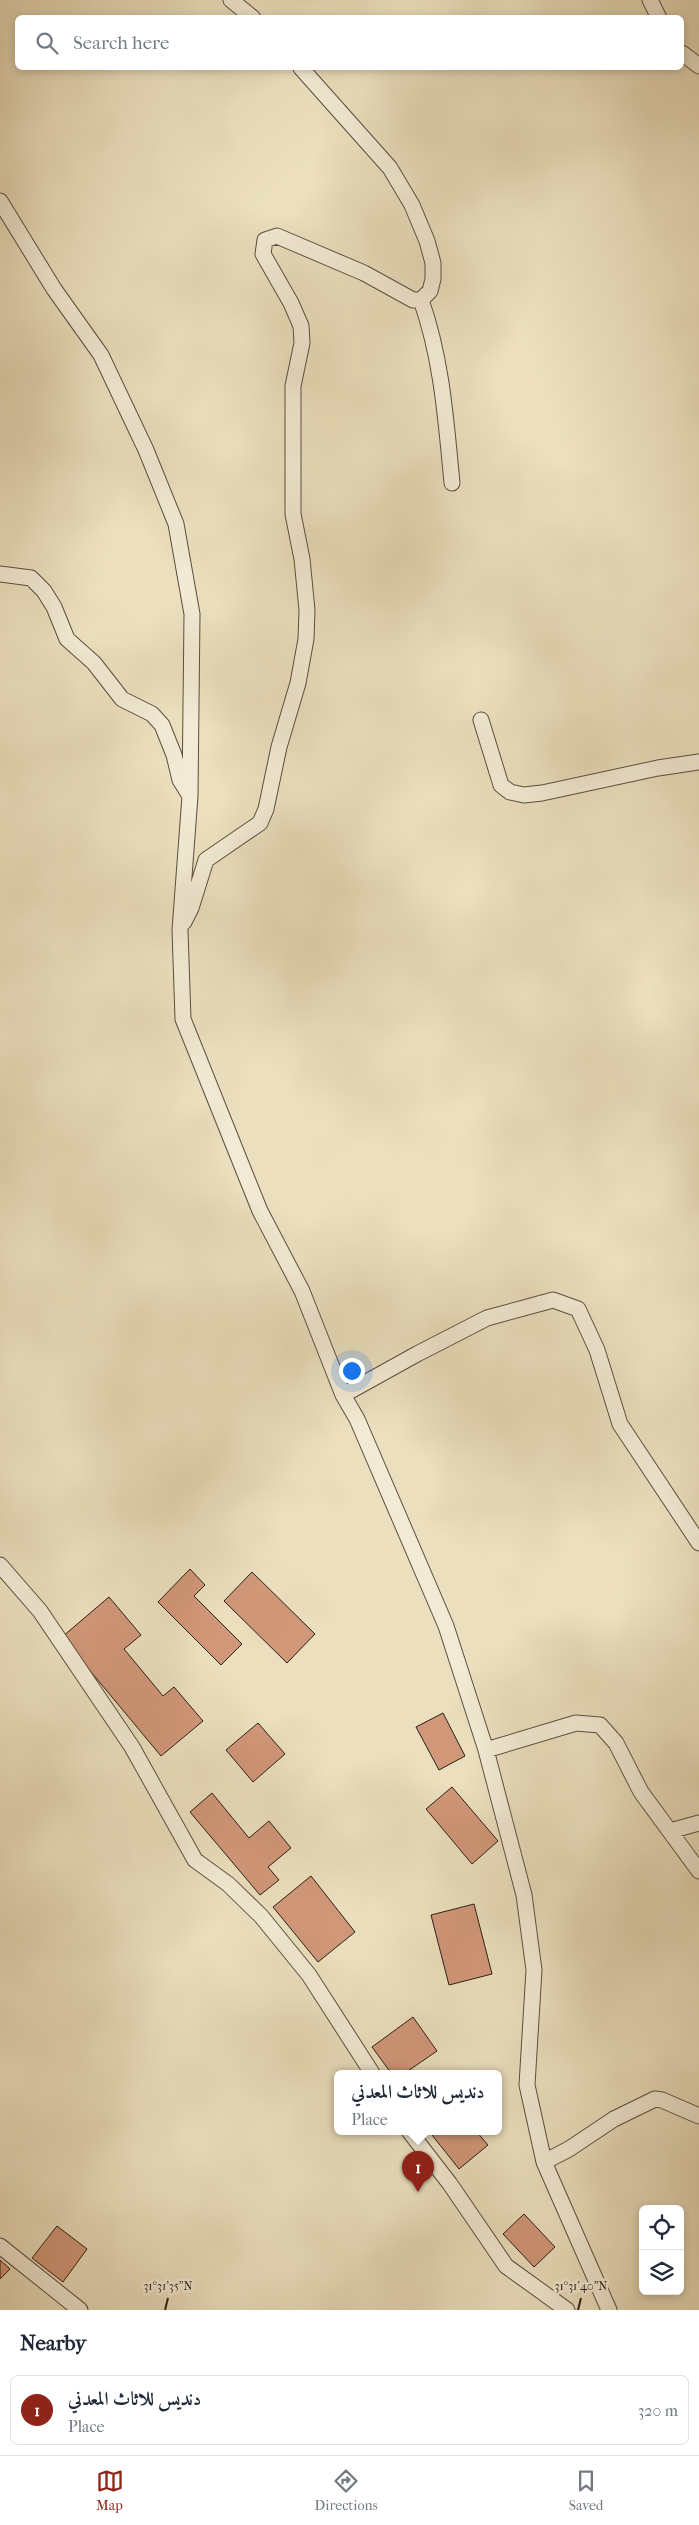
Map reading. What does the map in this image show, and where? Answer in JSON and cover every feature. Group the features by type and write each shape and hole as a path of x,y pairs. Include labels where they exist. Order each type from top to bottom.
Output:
{"street":[{"path":"231,0 248,15"},
{"path":"650,0 657,15"},
{"path":"684,55 699,66"},
{"path":"180,930 191,908 206,860 260,823 266,809 279,747 298,683 306,638 307,610 302,559 293,514 293,386 302,343 301,326 291,303 263,254 264,240 277,236 311,249 364,273 413,300 421,300 430,291 433,279 434,263 428,241 412,205 390,168 303,70"},
{"path":"0,201 54,289 101,355 146,450 176,524 192,614 190,796 180,930 183,1019 260,1211 302,1291 343,1395 358,1419 446,1626 486,1750 524,1895 534,1970 527,2085 544,2162 609,2310"},
{"path":"421,300 432,331 440,374 452,483"},
{"path":"0,574 31,578 49,599 68,639 94,663 122,700 152,714 162,725 174,755 180,780 190,796"},
{"path":"481,720 501,785 510,792 524,795 542,793 658,768 699,762"},
{"path":"343,1395 416,1354 488,1318 552,1300 578,1309 597,1350 620,1424 699,1543"},
{"path":"0,1565 40,1612 132,1747 195,1860 228,1884 261,1916 309,1975 370,2070"},
{"path":"486,1750 576,1723 600,1726 616,1743 641,1792 699,1871"},
{"path":"670,1831 699,1823"},
{"path":"544,2162 569,2149 614,2119 655,2099 662,2100 699,2116"},
{"path":"412,2135 450,2184 506,2266 567,2310"},
{"path":"0,2246 80,2310"}],"building":[{"path":"190,1569 205,1585 194,1596 242,1644 221,1665 158,1602"},
{"path":"252,1572 315,1634 287,1663 224,1601"},
{"path":"109,1597 141,1635 124,1649 163,1696 174,1687 203,1721 161,1756 62,1637"},
{"path":"443,1713 465,1756 439,1770 416,1727"},
{"path":"258,1723 285,1754 253,1782 226,1750"},
{"path":"452,1787 498,1841 472,1864 426,1809"},
{"path":"212,1793 249,1838 269,1821 291,1848 268,1867 279,1880 260,1895 190,1812"},
{"path":"311,1876 355,1932 318,1962 273,1907"},
{"path":"474,1904 492,1974 449,1985 431,1915"},
{"path":"413,2017 437,2051 409,2070 389,2070 372,2047"},
{"path":"432,2135 479,2135 488,2145 459,2169"},
{"path":"524,2214 555,2247 534,2267 503,2234"},
{"path":"57,2226 87,2249 63,2282 32,2258"},
{"path":"0,2260 10,2269 0,2279"}],"place":[{"name":"دنديس للاثاث المعدني","path":"418,2192"}]}
